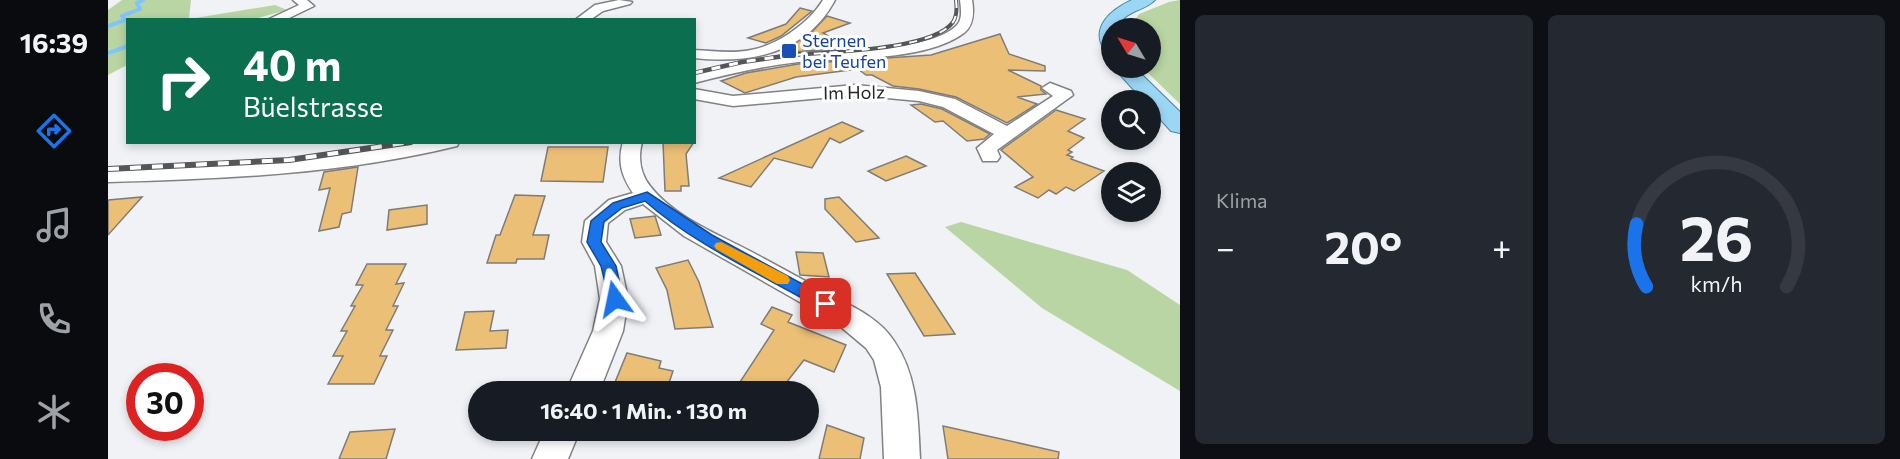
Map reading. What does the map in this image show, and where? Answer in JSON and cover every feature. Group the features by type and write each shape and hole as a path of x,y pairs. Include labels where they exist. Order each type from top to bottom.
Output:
{"main road":[{"path":"1114,18 1125,9 1147,0"},
{"path":"1134,78 1180,126"}],"street":[{"path":"278,18 308,6 299,0"},
{"path":"696,77 761,58 799,32 825,9 829,0"},
{"path":"696,54 761,58 899,49 929,43 951,35 963,26 966,20 966,0"},
{"path":"584,18 599,8 626,2"},
{"path":"990,157 987,148 1065,95 1050,88"},
{"name":"Im Holz","path":"696,94 733,101 855,90 919,96 949,103 1006,133"},
{"path":"108,176 206,175 289,168 377,157 440,144"},
{"path":"632,144 630,163 633,174 647,196 664,211 707,238 846,315 882,347 892,363 897,383 902,459"},
{"path":"587,381 606,338 615,299 608,266 594,242 597,221 617,206 647,196"},
{"path":"550,459 558,441"}],"green space":[{"path":"122,0 191,0 189,18 126,18 126,66 108,75 108,10"},
{"path":"1180,0 1180,104 1153,78 1161,78 1161,18 1137,18 1139,14"},
{"path":"275,5 287,10 258,18 195,18"},
{"path":"961,222 1127,270 1180,305 1180,391 1042,308 945,227"}],"building":[{"path":"800,8 812,11 781,36 766,43 748,38 786,24"},
{"path":"827,16 850,23 823,33 851,48 792,52 785,49 810,34"},
{"path":"1000,34 1009,54 1045,66 1045,71 1008,70 1041,86 1041,90 1046,94 1017,97 1037,104 1007,123 956,97 893,86 872,75 866,75 858,69 796,77 745,93 721,81 746,73 798,64 931,55"},
{"path":"921,104 942,109 990,134 984,139 967,141 943,121 935,122 911,105"},
{"path":"1056,110 1085,119 1068,131 1084,138 1068,150 1072,152 1067,155 1073,157 1071,159 1101,170 1101,173 1074,191 1066,187 1056,194 1049,190 1038,198 1015,187 1033,177 1001,150"},
{"path":"842,122 863,131 840,143 830,138 812,168 774,158 751,187 719,178"},
{"path":"663,144 693,144 686,154 689,186 681,186 681,191 665,191"},
{"path":"548,147 608,147 603,182 541,181"},
{"path":"906,156 926,166 886,181 868,171"},
{"path":"358,167 351,212 342,214 339,227 319,231 330,188 319,190 324,172"},
{"path":"515,195 545,196 533,235 549,235 544,259 517,259 516,263 487,263 496,235 500,235"},
{"path":"142,197 108,235 108,200"},
{"path":"839,197 879,238 856,242 825,209 825,199"},
{"path":"427,205 427,224 387,230 389,210"},
{"path":"655,216 661,235 635,238 630,219"},
{"path":"796,252 823,253 829,277 800,275"},
{"path":"688,260 699,282 713,327 675,329 667,290 656,268"},
{"path":"367,264 406,264 396,284 404,283 393,306 398,306 386,330 393,330 380,356 387,356 374,384 328,384 343,356 333,356 347,331 341,331 355,306 351,306 363,285 356,285"},
{"path":"915,273 955,334 924,336 887,274"},
{"path":"772,307 792,315 788,322 846,345 834,372 804,360 788,381 741,381 774,330 761,324"},
{"path":"494,311 490,331 508,330 506,348 456,350 465,312"},
{"path":"627,353 661,361 659,368 673,371 670,381 616,381"},
{"path":"827,425 864,438 860,459 819,459"},
{"path":"943,426 1059,452 1058,459 948,459"},
{"path":"395,429 386,459 339,459 350,432"}],"waterway":[{"path":"108,26 125,20 122,16 140,9 137,3 143,0"},
{"path":"108,53 126,47"}],"railway":[{"path":"788,56 873,49 922,39 941,32 953,22 956,0"},
{"path":"788,56 799,54"},
{"path":"782,56 788,56"},
{"path":"696,73 742,62 788,56"},
{"path":"108,169 289,160 397,144"}],"slow traffic":[{"path":"721,246 782,280"}],"place":[{"name":"Sternen bei Teufen","path":"789,51"}],"route":[{"path":"615,299 608,266 594,242 597,221 617,206 647,196 664,211 707,238 826,304"}]}
